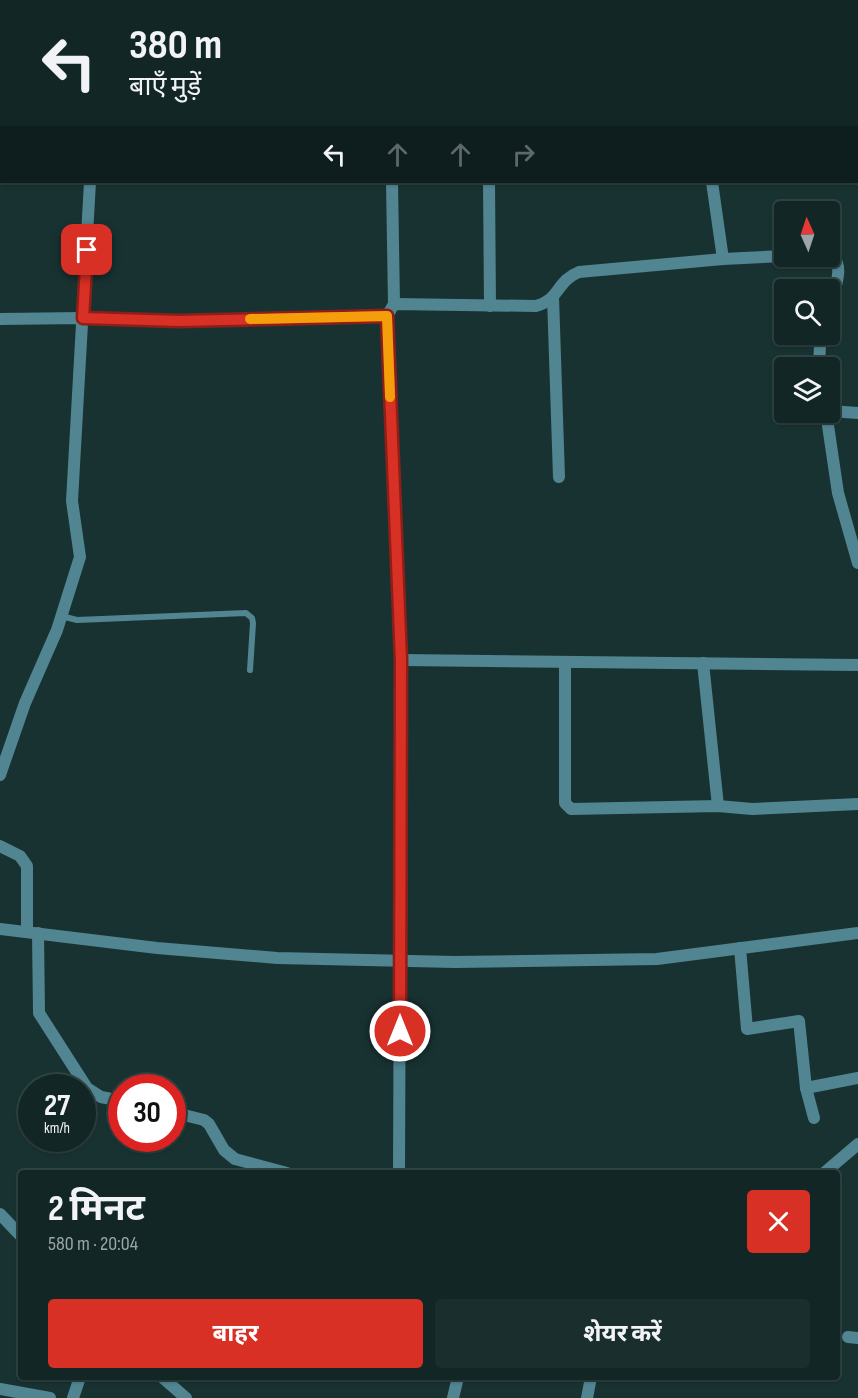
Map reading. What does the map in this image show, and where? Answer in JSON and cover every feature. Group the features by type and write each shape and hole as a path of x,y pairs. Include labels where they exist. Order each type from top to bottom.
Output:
{"street":[{"path":"0,775 25,703 43,667 80,557 72,501 90,183"},
{"path":"393,183 394,304 387,316 401,660 399,1170"},
{"path":"489,183 490,306"},
{"path":"712,183 723,259"},
{"path":"394,304 536,306 554,297 565,279 579,272 774,256"},
{"path":"554,297 559,477"},
{"path":"0,320 83,318 179,321 387,316"},
{"path":"840,412 858,413"},
{"path":"829,423 838,494 854,530 858,563"},
{"path":"401,660 858,665"},
{"path":"565,662 565,803 571,809 718,806 752,809 858,804"},
{"path":"703,663 718,806"},
{"path":"0,846 20,856 27,866 39,1013 87,1088 101,1097 108,1098"},
{"path":"0,929 157,948 255,956 400,961 555,961 657,958 858,933"},
{"path":"740,948 747,1029 799,1021 806,1088 814,1118"},
{"path":"806,1088 858,1078"},
{"path":"186,1115 198,1117 209,1124 224,1150 235,1159 276,1170"},
{"path":"828,1170 858,1144"},
{"path":"0,1214 18,1233"},
{"path":"73,1398 79,1380"},
{"path":"165,1380 186,1398"},
{"path":"453,1398 458,1380"},
{"path":"587,1398 590,1380"},
{"path":"0,1389 50,1398"}],"lane":[{"path":"61,616 77,620 246,613 254,623 250,670"}],"slow traffic":[{"path":"250,319 387,316 390,397"}],"route":[{"path":"87,250 83,318 179,321 387,316 401,660 400,1031"}]}
